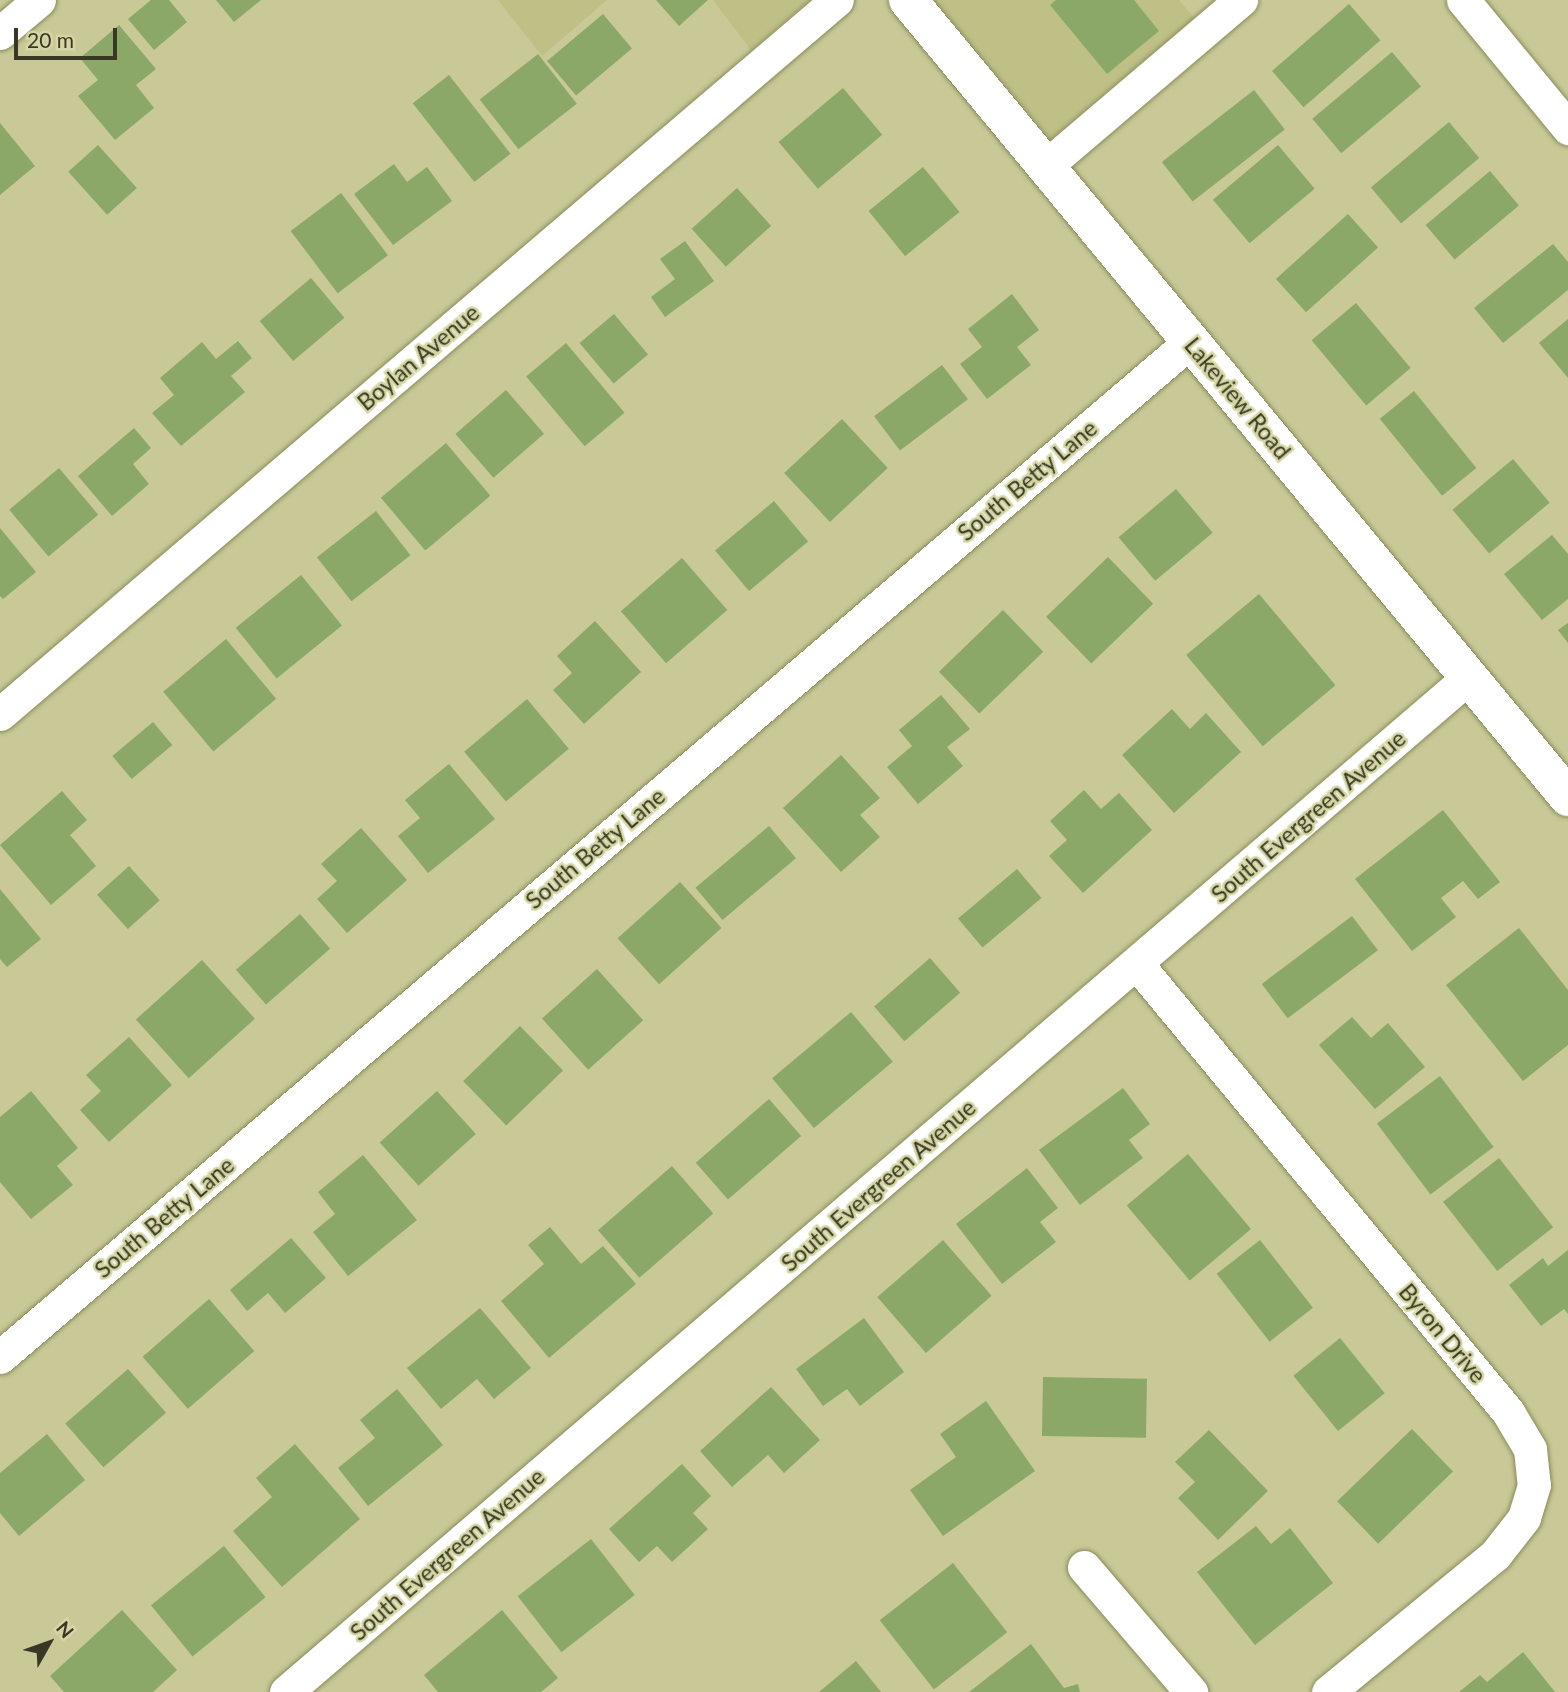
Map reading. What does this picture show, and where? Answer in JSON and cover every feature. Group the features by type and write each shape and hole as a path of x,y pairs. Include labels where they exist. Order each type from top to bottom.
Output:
{"street":[{"path":"0,33 39,0"},
{"name":"Boylan Avenue","path":"0,715 837,0"},
{"name":"Lakeview Road","path":"908,0 1568,797"},
{"path":"1047,165 1241,0"},
{"path":"1463,0 1568,128"},
{"name":"South Betty Lane","path":"0,1356 1191,341"},
{"name":"South Evergreen Avenue","path":"286,1692 1469,677"},
{"name":"Byron Drive","path":"1137,964 1508,1412 1530,1449 1534,1485 1524,1518 1495,1555 1328,1692"},
{"path":"1084,1566 1191,1692"}],"shaded area":[{"path":"498,0 607,0 542,56"},
{"path":"713,0 810,0 751,50"},
{"path":"934,0 1179,0 1194,18 1051,139"}],"building":[{"path":"151,0 169,0 187,22 154,50 128,19"},
{"path":"216,0 261,0 234,22"},
{"path":"656,0 708,0 679,26"},
{"path":"1056,0 1134,0 1159,31 1107,74 1050,5"},
{"path":"1349,4 1380,40 1304,107 1272,71"},
{"path":"603,14 632,48 576,95 547,61"},
{"path":"119,25 156,69 136,85 154,108 115,140 78,96 98,80 80,58"},
{"path":"1392,52 1421,86 1341,153 1312,119"},
{"path":"538,54 577,104 518,149 480,100"},
{"path":"449,75 511,154 474,182 413,103"},
{"path":"843,88 882,135 818,189 779,142"},
{"path":"1254,90 1285,129 1193,201 1162,162"},
{"path":"1449,122 1479,158 1401,224 1371,188"},
{"path":"0,123 35,166 0,195"},
{"path":"98,145 137,188 107,215 68,172"},
{"path":"1278,145 1315,189 1250,243 1213,200"},
{"path":"394,164 407,182 427,167 452,201 393,245 354,194"},
{"path":"923,167 960,212 905,256 869,211"},
{"path":"1490,171 1519,205 1455,259 1426,225"},
{"path":"737,188 771,226 726,267 692,229"},
{"path":"341,193 388,255 338,293 291,231"},
{"path":"1348,214 1378,247 1306,312 1276,279"},
{"path":"685,241 714,281 665,317 651,297 675,279 660,259"},
{"path":"1553,244 1568,262 1568,290 1503,343 1474,308"},
{"path":"311,278 344,318 293,361 260,321"},
{"path":"1012,294 1039,330 1017,347 1031,365 987,399 960,364 982,347 968,329"},
{"path":"1356,303 1411,368 1366,405 1312,340"},
{"path":"614,314 648,355 614,384 580,343"},
{"path":"1568,319 1568,378 1539,343"},
{"path":"238,341 252,358 231,376 245,392 181,446 152,413 174,395 160,378 202,342 216,359"},
{"path":"566,343 624,413 585,446 526,376"},
{"path":"942,365 968,399 900,450 874,416"},
{"path":"506,390 544,434 493,478 455,434"},
{"path":"1414,391 1476,468 1442,496 1380,419"},
{"path":"842,419 888,468 830,522 784,473"},
{"path":"134,428 151,448 133,464 149,484 112,516 78,476"},
{"path":"446,443 490,496 425,550 381,498"},
{"path":"1513,459 1550,503 1489,553 1452,510"},
{"path":"59,468 98,515 48,557 9,510"},
{"path":"1176,489 1213,533 1155,581 1119,537"},
{"path":"774,501 808,542 749,591 715,550"},
{"path":"376,511 410,555 351,601 317,557"},
{"path":"0,528 36,572 3,599 0,596"},
{"path":"1552,535 1568,554 1568,599 1542,620 1504,574"},
{"path":"1108,557 1153,604 1091,663 1046,617"},
{"path":"682,558 727,610 666,663 621,611"},
{"path":"301,575 342,626 277,678 236,628"},
{"path":"1259,594 1335,685 1263,746 1186,655"},
{"path":"1003,610 1043,652 979,714 939,672"},
{"path":"595,621 641,672 584,724 553,690 572,673 557,656"},
{"path":"1568,623 1568,643 1558,630"},
{"path":"226,639 276,699 213,751 163,692"},
{"path":"941,695 970,729 947,747 963,766 918,804 887,767 912,746 899,730"},
{"path":"527,699 569,749 506,802 464,752"},
{"path":"1172,709 1190,729 1206,713 1241,752 1174,813 1122,755"},
{"path":"153,722 172,745 132,779 112,756"},
{"path":"841,755 880,798 860,815 880,837 841,872 783,808"},
{"path":"449,764 495,819 428,873 398,836 420,818 405,800"},
{"path":"1084,790 1101,809 1119,793 1152,830 1083,893 1049,856 1067,840 1050,821"},
{"path":"62,791 87,820 70,835 96,866 51,905 0,845"},
{"path":"1443,810 1500,882 1478,899 1463,881 1441,898 1456,917 1412,951 1355,879"},
{"path":"769,826 796,858 722,920 695,888"},
{"path":"361,828 407,880 347,933 317,899 337,881 321,864"},
{"path":"129,866 160,900 128,929 97,895"},
{"path":"1017,869 1041,898 982,948 958,918"},
{"path":"680,882 721,928 659,984 618,938"},
{"path":"0,889 41,939 7,967 0,959"},
{"path":"300,914 330,949 266,1004 236,970"},
{"path":"1352,916 1378,950 1288,1018 1262,984"},
{"path":"1519,928 1568,990 1568,1045 1523,1081 1446,985"},
{"path":"930,958 960,993 904,1041 874,1007"},
{"path":"202,960 255,1019 189,1078 136,1020"},
{"path":"597,969 643,1020 588,1070 542,1019"},
{"path":"851,1012 893,1062 814,1128 772,1078"},
{"path":"1352,1017 1371,1038 1388,1023 1425,1067 1375,1109 1319,1045"},
{"path":"520,1026 563,1071 506,1125 463,1081"},
{"path":"129,1037 172,1085 109,1142 80,1110 101,1091 86,1075"},
{"path":"1440,1076 1494,1147 1430,1195 1377,1124"},
{"path":"1123,1088 1150,1124 1129,1140 1143,1158 1080,1205 1039,1150"},
{"path":"31,1091 78,1148 57,1166 73,1185 31,1219 0,1182 0,1117"},
{"path":"437,1091 476,1134 419,1186 380,1143"},
{"path":"769,1099 801,1136 728,1200 696,1163"},
{"path":"1188,1154 1251,1229 1190,1280 1127,1205"},
{"path":"363,1155 417,1220 348,1276 313,1232 335,1214 318,1192"},
{"path":"1499,1158 1553,1227 1497,1271 1443,1202"},
{"path":"672,1166 713,1214 639,1278 598,1230"},
{"path":"1027,1168 1058,1208 1040,1222 1056,1242 1002,1284 956,1224"},
{"path":"550,1227 581,1264 603,1246 636,1284 549,1358 501,1301 544,1264 528,1245"},
{"path":"291,1238 326,1278 285,1313 268,1293 247,1311 230,1290"},
{"path":"943,1240 992,1296 926,1353 877,1297"},
{"path":"1260,1240 1313,1308 1270,1342 1217,1274"},
{"path":"1568,1250 1568,1314 1564,1309 1541,1326 1509,1285 1543,1258 1548,1266"},
{"path":"209,1299 254,1351 188,1409 143,1357"},
{"path":"480,1308 531,1368 494,1399 477,1379 441,1409 407,1368"},
{"path":"864,1318 904,1372 860,1406 847,1389 823,1406 796,1369"},
{"path":"1340,1338 1385,1393 1338,1431 1293,1376"},
{"path":"128,1369 166,1413 103,1467 65,1423"},
{"path":"1043,1377 1147,1379 1146,1438 1042,1436"},
{"path":"771,1387 820,1440 784,1473 768,1455 732,1487 700,1451"},
{"path":"397,1389 443,1445 368,1506 338,1468 375,1438 360,1420"},
{"path":"986,1401 1035,1471 943,1536 910,1490 956,1457 940,1434"},
{"path":"1412,1429 1453,1471 1378,1544 1337,1501"},
{"path":"1209,1430 1268,1491 1218,1540 1178,1498 1195,1482 1175,1462"},
{"path":"47,1434 85,1480 19,1536 0,1513 0,1473"},
{"path":"295,1444 360,1519 282,1587 233,1531 272,1497 256,1478"},
{"path":"682,1464 711,1496 693,1513 708,1529 672,1562 657,1546 639,1562 609,1529"},
{"path":"1256,1526 1271,1544 1290,1528 1333,1583 1255,1645 1197,1572"},
{"path":"591,1539 635,1595 561,1652 518,1596"},
{"path":"224,1546 266,1597 192,1656 151,1605"},
{"path":"953,1563 1007,1632 934,1690 880,1620"},
{"path":"122,1610 177,1670 153,1692 64,1692 50,1676"},
{"path":"502,1610 558,1678 541,1692 438,1692 424,1675"},
{"path":"1031,1644 1064,1688 1078,1684 1080,1692 969,1692"},
{"path":"1523,1652 1555,1692 1459,1692 1480,1675 1487,1682"},
{"path":"856,1661 881,1692 819,1692"}]}
